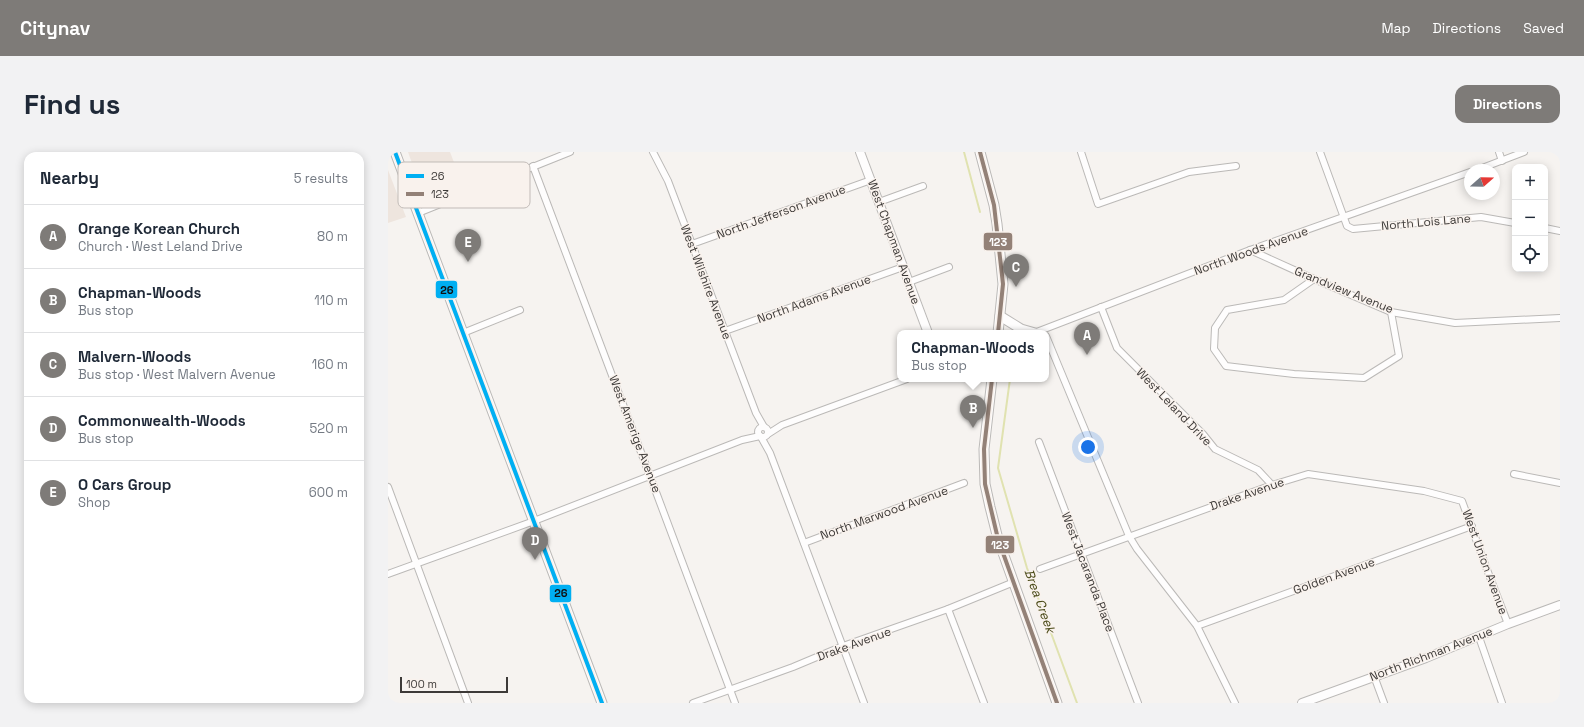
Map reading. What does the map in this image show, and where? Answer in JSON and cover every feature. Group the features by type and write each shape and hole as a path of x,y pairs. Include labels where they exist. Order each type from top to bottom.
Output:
{"main road":[{"path":"395,152 399,162"},
{"path":"980,152 996,218 1002,284 998,330"},
{"path":"416,208 602,703"},
{"path":"1000,316 1021,329 1027,330"},
{"path":"985,382 989,404"},
{"path":"992,382 984,449 985,484 996,534 1057,703"}],"street":[{"path":"530,167 570,152"},
{"name":"West Wilshire Avenue","path":"653,152 668,181 864,703"},
{"name":"West Chapman Avenue","path":"860,152 927,330"},
{"path":"1081,152 1098,204 1189,172 1236,166"},
{"path":"1320,152 1344,217"},
{"path":"1499,152 1502,161"},
{"path":"1494,164 1524,152"},
{"name":"West Amerige Avenue","path":"533,166 735,703"},
{"name":"North Woods Avenue","path":"1044,330 1250,250 1464,174"},
{"name":"North Jefferson Avenue","path":"692,244 871,180"},
{"path":"879,202 923,186"},
{"path":"418,212 428,208"},
{"name":"North Lois Lane","path":"1344,217 1347,226 1353,229 1481,217 1512,222"},
{"path":"1548,229 1560,231"},
{"name":"Grandview Avenue","path":"1250,250 1314,280 1391,312 1455,323 1560,318"},
{"name":"North Adams Avenue","path":"725,331 903,267"},
{"path":"909,282 949,267"},
{"path":"1314,280 1284,300 1227,310 1215,328 1214,349 1226,366 1294,374 1364,378 1399,356 1391,312"},
{"name":"West Leland Drive","path":"1101,307 1117,348 1203,434 1215,449 1258,470 1272,485"},
{"path":"463,333 520,310"},
{"path":"1049,343 1129,536 1137,549 1197,626 1235,703"},
{"path":"388,574 534,521 742,440 899,382"},
{"name":"West Jacaranda Place","path":"1039,442 1138,703"},
{"name":"Drake Avenue","path":"1040,569 1272,485 1308,474 1424,491 1462,501"},
{"path":"1514,474 1560,483"},
{"name":"North Marwood Avenue","path":"804,543 964,483"},
{"path":"388,487 468,703"},
{"name":"West Union Avenue","path":"1462,501 1508,624"},
{"name":"Golden Avenue","path":"1197,626 1472,526"},
{"name":"Drake Avenue","path":"693,703 793,667 843,646 948,609 1014,582"},
{"name":"North Richman Avenue","path":"1302,703 1478,637 1508,624 1560,606"},
{"path":"948,609 984,703"},
{"path":"1478,637 1502,703"},
{"path":"1374,676 1384,703"}],"shaded area":[{"path":"408,152 450,152 454,162 412,162"},
{"path":"388,170 398,196 398,208 403,208 406,217 388,223"}],"waterway":[{"name":"Brea Creek","path":"964,152 980,212"},
{"name":"Brea Creek","path":"1010,382 998,468 1027,568 1077,703"}],"transit line":[{"name":"26","path":"395,152 399,162"},
{"name":"123","path":"980,152 994,205 1003,284 998,330"},
{"name":"26","path":"416,208 602,703"},
{"name":"123","path":"992,382 984,449 985,484 998,539 1057,703"}],"place":[{"name":"O Cars Group","path":"468,262"},
{"name":"Malvern-Woods","path":"1016,287"},
{"name":"Orange Korean Church","path":"1087,355"},
{"name":"Chapman-Woods","path":"973,428"},
{"name":"Commonwealth-Woods","path":"535,560"}]}
